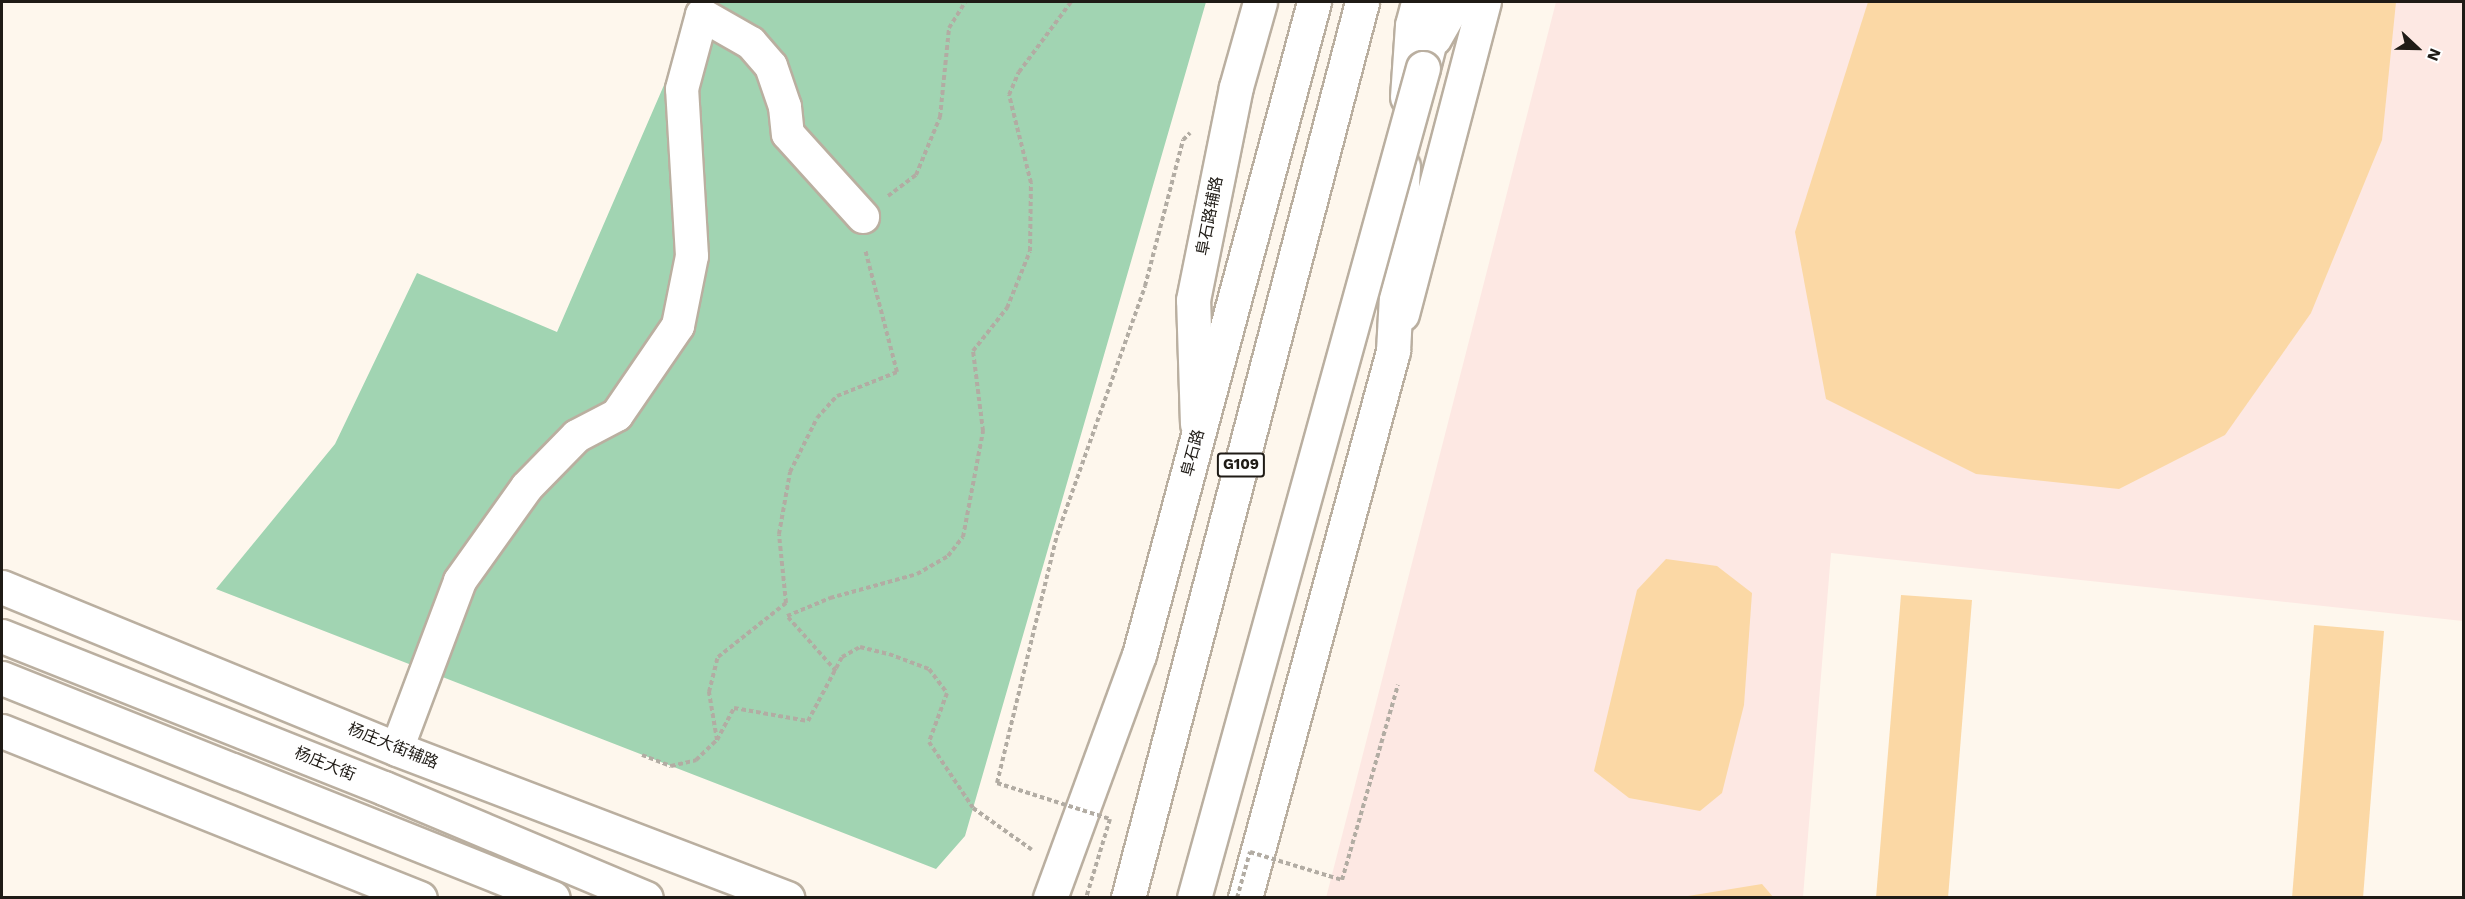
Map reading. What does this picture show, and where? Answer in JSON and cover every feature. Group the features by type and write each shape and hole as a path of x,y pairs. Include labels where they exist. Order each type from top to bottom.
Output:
{"main road":[{"name":"阜石路辅路","path":"1197,436 1193,300 1236,87 1260,2"},
{"name":"阜石路","path":"1055,884 1139,655 1314,2"},
{"path":"1393,351 1412,25 1418,2"},
{"path":"1194,897 1440,2"},
{"path":"1245,897 1393,351 1484,2"},
{"name":"G109","path":"1128,897 1356,12"},
{"name":"杨庄大街辅路","path":"2,587 397,749 788,897"},
{"name":"杨庄大街","path":"2,636 384,788 646,897"},
{"path":"2,678 553,897"},
{"path":"2,731 420,897"}],"street":[{"path":"397,749 460,581 527,487 577,436 617,415 678,326 692,256 682,89 702,15 751,43 771,66 785,107 788,134 863,217"}],"lane":[{"path":"1423,68 1462,2"}],"path":[{"path":"717,740 709,692 718,657 786,603 779,534 790,472 817,418 837,396 897,372 866,250 863,217 916,175 940,117 949,28 965,2"},
{"path":"836,671 787,616 830,598 917,574 948,556 963,537 970,514 983,431 973,351 1007,308 1030,251 1031,183 1009,95 1019,72 1071,2"},
{"path":"1086,897 1110,819 997,783 1057,535 1145,286 1183,140"},
{"path":"642,755 671,766 696,760 717,740 734,708 808,721 842,657 860,647 929,669 946,693 929,742 973,808 1055,884"},
{"path":"1237,897 1250,852 1342,880 1398,685"}],"shaded area":[{"path":"1556,2 2463,2 2463,621 1831,553 1803,897 1326,898"}],"green space":[{"path":"700,2 1206,2 965,836 936,869 216,589 335,444 417,273 557,332"}],"building":[{"path":"1868,2 2396,2 2382,140 2311,313 2225,435 2119,489 1976,474 1826,399 1795,232"},
{"path":"1666,559 1717,566 1752,593 1744,705 1722,793 1700,811 1629,798 1594,771 1637,590"},
{"path":"1901,595 1972,600 1948,898 1876,898"},
{"path":"2314,625 2384,631 2363,898 2292,898"},
{"path":"1762,884 1774,898 1688,898 1688,896"}]}
